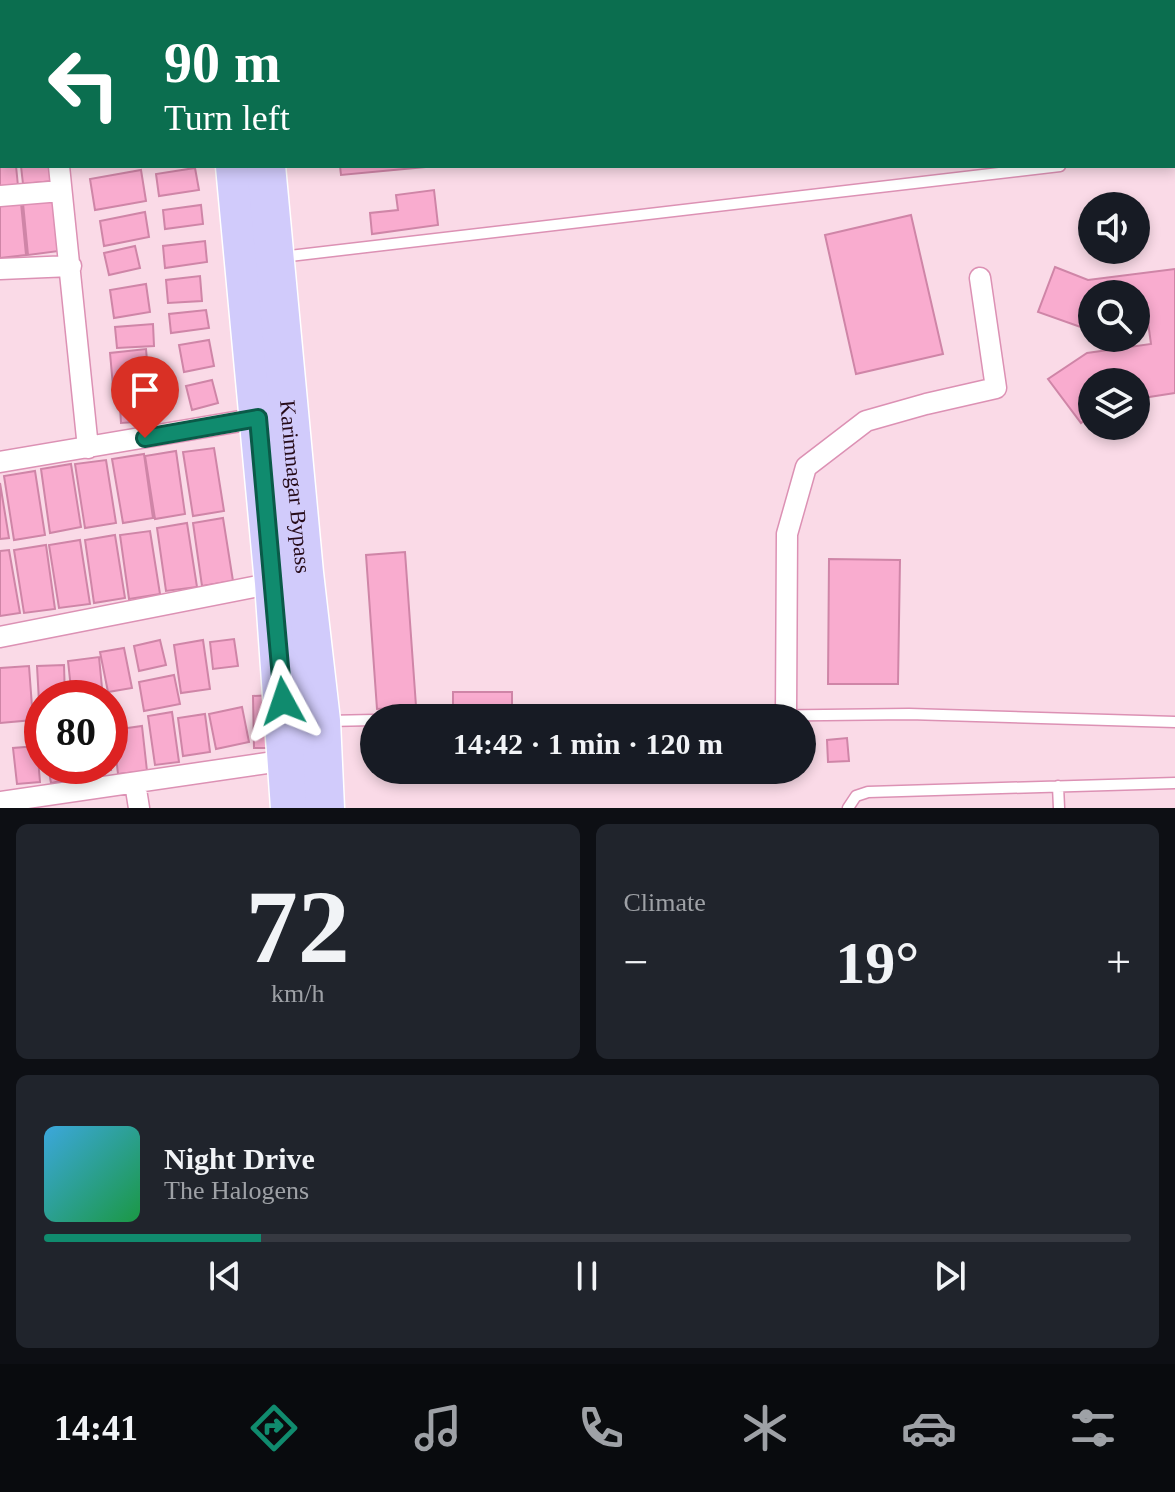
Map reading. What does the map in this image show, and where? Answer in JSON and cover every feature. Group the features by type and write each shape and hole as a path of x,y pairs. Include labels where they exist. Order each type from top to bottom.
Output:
{"highway":[{"name":"Karimnagar Bypass","path":"235,168 274,583 290,808"},
{"name":"Karimnagar Bypass","path":"266,168 321,721 325,808"}],"street":[{"path":"59,168 88,448"},
{"path":"0,196 61,191"},
{"path":"0,269 71,266"},
{"path":"786,704 787,534 806,467 866,421 996,388 980,278"},
{"path":"0,462 258,418"},
{"path":"0,637 274,583"},
{"path":"0,802 288,760"},
{"path":"135,783 139,808"}],"lane":[{"path":"275,258 1043,168"},
{"path":"816,715 909,714 1175,722"},
{"path":"321,721 360,720"},
{"path":"848,808 856,796 868,792 1175,783"},
{"path":"1058,786 1059,808"}],"building":[{"path":"0,168 16,168 18,186 0,188"},
{"path":"21,168 53,168 54,181 23,184"},
{"path":"195,168 199,190 159,196 156,174"},
{"path":"340,168 414,168 341,175"},
{"path":"141,170 146,201 95,210 90,179"},
{"path":"434,190 438,225 372,234 370,213 398,210 396,195"},
{"path":"54,200 59,251 28,255 23,203"},
{"path":"21,203 26,255 0,258 0,205"},
{"path":"201,205 203,224 165,229 163,210"},
{"path":"145,212 149,237 104,246 100,221"},
{"path":"911,215 943,354 856,374 825,235"},
{"path":"205,241 207,262 165,268 163,246"},
{"path":"135,246 140,268 109,275 104,253"},
{"path":"1055,267 1088,280 1078,280 1078,326 1038,312"},
{"path":"1175,269 1175,393 1150,397 1150,368 1078,368 1078,419 1048,379 1087,353 1150,352 1150,280 1088,280"},
{"path":"200,276 202,301 168,303 166,280"},
{"path":"146,284 150,312 114,318 110,290"},
{"path":"206,310 209,328 171,333 169,314"},
{"path":"153,324 154,346 117,348 115,327"},
{"path":"209,340 214,366 184,372 179,345"},
{"path":"146,349 149,383 113,386 110,353"},
{"path":"212,380 218,403 192,410 186,386"},
{"path":"149,389 150,421 121,423 119,390"},
{"path":"214,448 224,511 193,516 183,452"},
{"path":"176,451 185,514 155,519 145,456"},
{"path":"144,454 153,518 123,523 112,459"},
{"path":"106,460 116,523 85,528 75,464"},
{"path":"71,464 81,527 50,533 41,469"},
{"path":"35,471 45,535 14,540 4,476"},
{"path":"0,483 9,538 0,539"},
{"path":"223,518 233,581 202,586 193,523"},
{"path":"187,523 197,587 166,591 157,528"},
{"path":"150,531 160,594 129,599 120,535"},
{"path":"115,535 125,598 94,603 85,540"},
{"path":"80,540 90,604 59,608 49,545"},
{"path":"46,545 55,609 24,613 14,550"},
{"path":"9,550 20,613 0,616 0,551"},
{"path":"405,552 416,704 377,704 366,555"},
{"path":"829,559 900,560 898,684 828,684"},
{"path":"234,639 238,666 213,669 210,642"},
{"path":"160,640 166,665 139,671 134,646"},
{"path":"203,640 210,689 181,693 174,645"},
{"path":"124,648 132,688 128,689 128,680 106,680 100,652"},
{"path":"99,657 101,680 70,680 68,661"},
{"path":"64,665 64,680 38,680 37,666"},
{"path":"29,666 30,680 24,680 24,721 0,723 0,668"},
{"path":"174,675 180,704 144,711 139,682"},
{"path":"453,692 512,692 512,704 453,704"},
{"path":"273,695 275,748 254,748 253,696"},
{"path":"242,707 249,742 216,749 209,714"},
{"path":"172,712 179,762 155,765 148,716"},
{"path":"205,714 210,752 183,756 178,718"},
{"path":"142,726 147,771 128,773 128,728"},
{"path":"847,738 849,761 828,762 827,740"},
{"path":"24,747 24,783 17,784 13,748"}],"route":[{"path":"145,438 258,418 283,701"}]}
